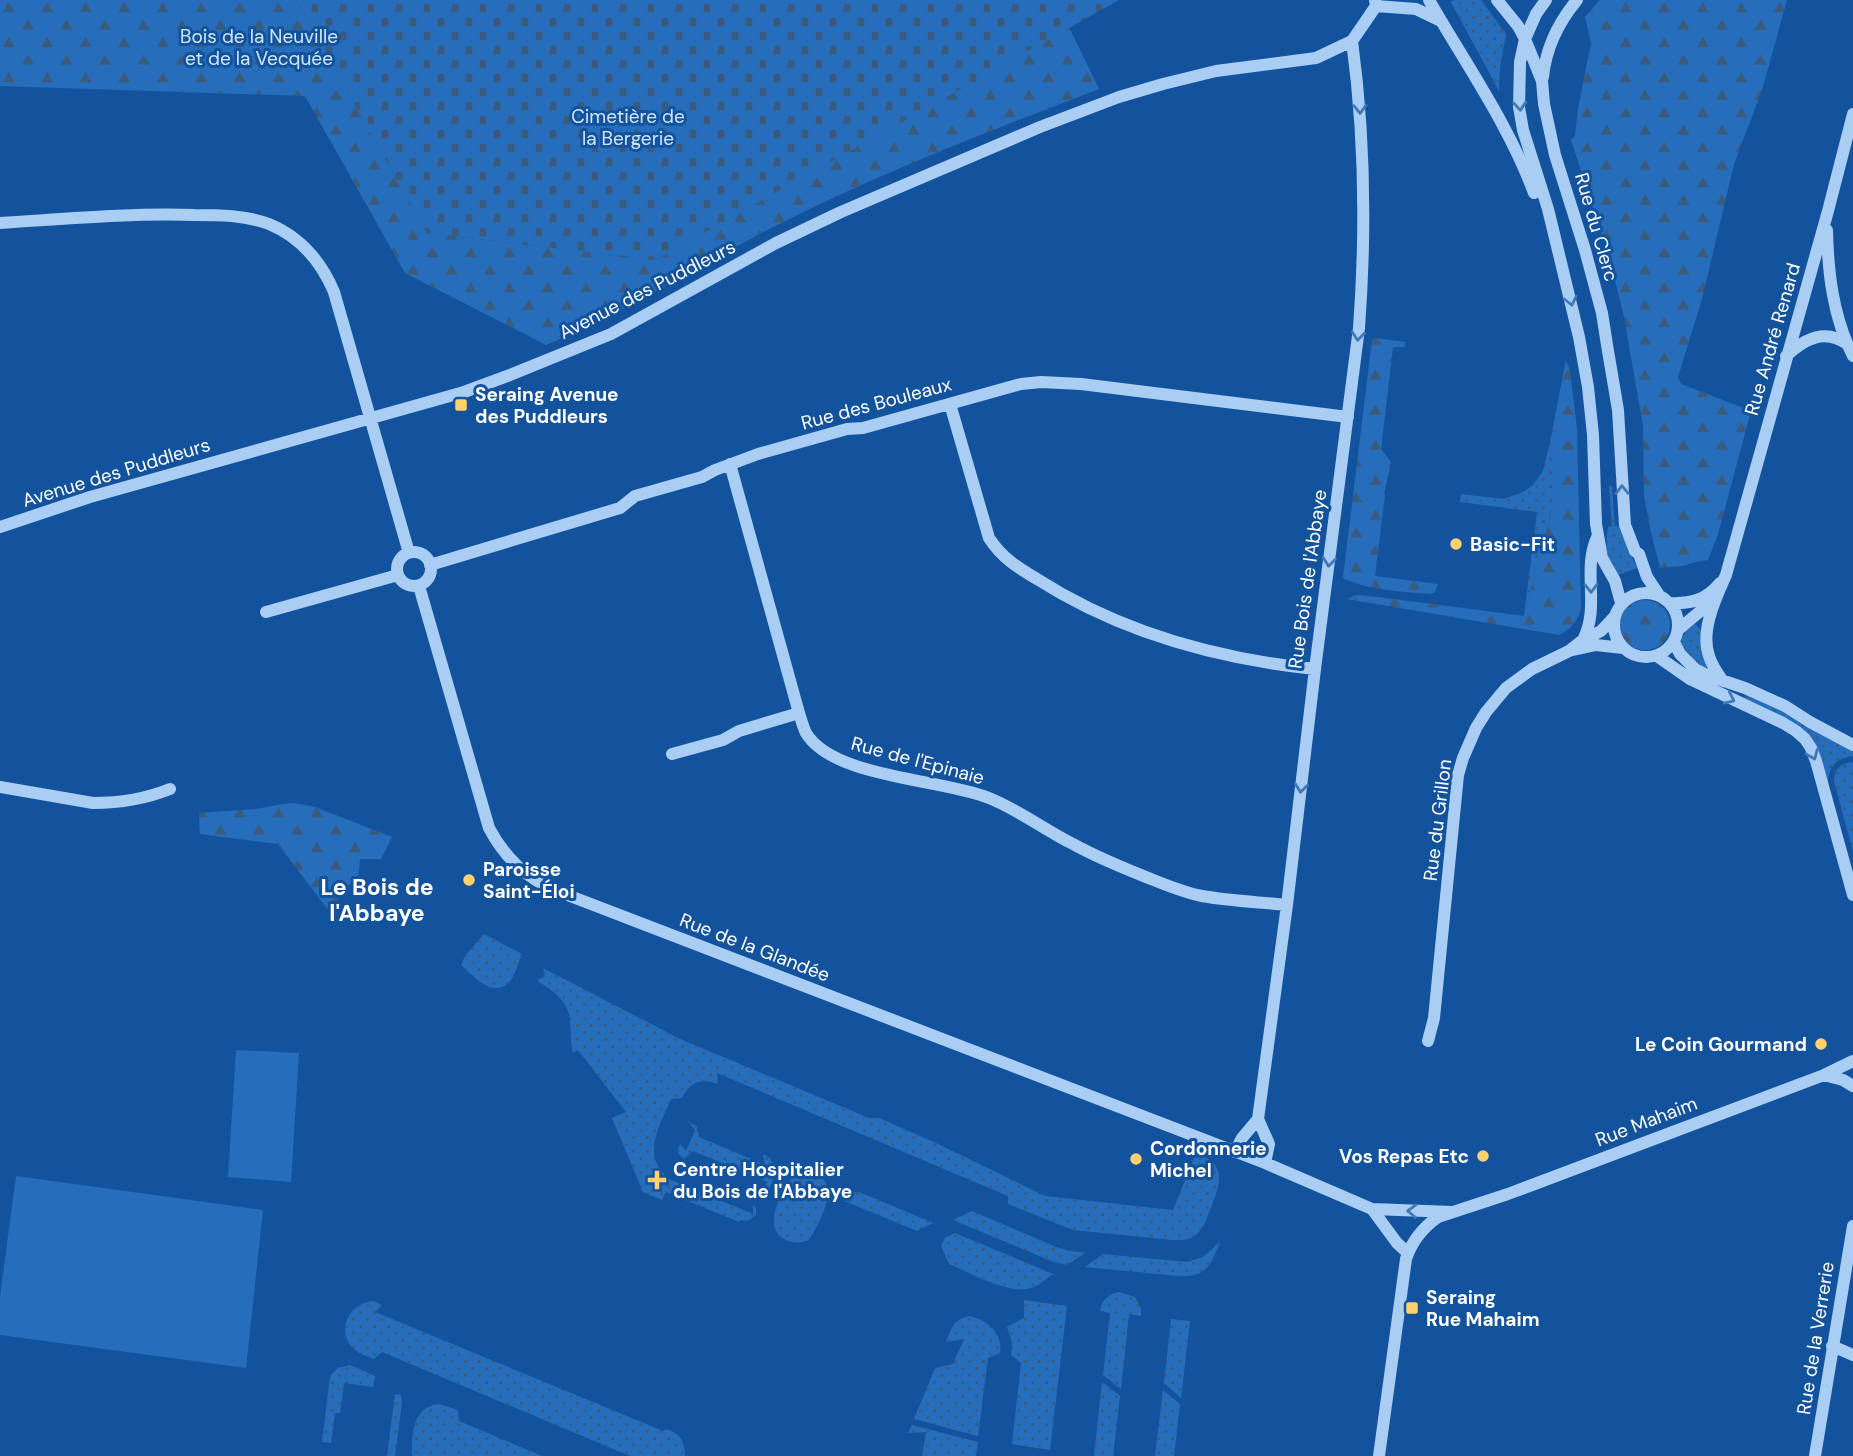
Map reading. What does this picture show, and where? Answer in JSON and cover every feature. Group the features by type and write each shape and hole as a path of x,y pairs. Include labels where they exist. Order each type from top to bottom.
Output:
{"street":[{"path":"1392,7 1420,0"},
{"path":"1429,0 1526,171 1535,198 1548,209"},
{"name":"Rue du Clerc","path":"1497,0 1525,38 1542,80 1544,104 1555,155 1585,250 1608,345 1618,410 1625,525 1647,578 1659,595"},
{"path":"1546,0 1525,38 1520,62 1519,107 1525,139 1548,209 1579,337 1593,435 1596,524 1602,558 1615,581 1621,603"},
{"path":"1542,80 1553,36 1577,0"},
{"path":"1352,41 1375,3 1416,9 1441,21"},
{"name":"Avenue des Puddleurs","path":"0,527 90,497 464,392 611,334 776,243 841,212 979,152 1095,106 1163,84 1216,71 1316,58 1352,41"},
{"name":"Rue Bois de l'Abbaye","path":"1265,1163 1269,1144 1258,1119 1348,417 1362,280 1364,217 1359,91 1352,41"},
{"name":"Rue André Renard","path":"1723,681 1712,665 1706,642 1716,598 1726,575 1853,114"},
{"path":"1828,211 1828,258 1832,291 1850,350"},
{"path":"0,223 125,215 209,215 254,219 286,232 301,244 327,275 334,292 409,553"},
{"path":"1786,357 1798,345 1813,337 1831,336 1840,339 1850,350"},
{"name":"Rue des Bouleaux","path":"430,565 620,508 635,496 702,477 730,464 848,429 863,428 1020,384 1060,382 1348,417"},
{"path":"950,404 989,538 1001,555 1010,562 1053,590 1096,611 1170,640 1243,659 1315,669"},
{"name":"Rue de l'Epinaie","path":"730,464 799,713 806,732 824,751 838,759 895,777 974,792 1005,805 1111,863 1182,891 1210,897 1287,905"},
{"path":"1583,640 1590,624 1591,558 1598,535"},
{"path":"409,553 420,553 430,565 430,575 419,586 404,583 398,575 400,559 409,553"},
{"path":"266,612 398,575"},
{"path":"1670,603 1700,600 1716,588 1726,575"},
{"name":"Rue de la Glandée","path":"419,586 489,828 506,855 531,878 570,896 1265,1163"},
{"path":"1677,635 1667,650 1657,656 1639,657 1623,648 1615,632 1615,616 1621,603 1629,598 1640,593 1659,595 1670,603 1678,618 1680,654 1688,664 1702,673 1769,698 1853,745"},
{"name":"Rue André Renard","path":"1677,635 1716,598"},
{"name":"Rue du Grillon","path":"1569,651 1601,631 1615,616"},
{"name":"Rue du Grillon","path":"1428,1041 1434,1018 1458,775 1469,743 1481,720 1506,688 1532,668 1569,651 1596,645 1623,648"},
{"path":"1657,656 1690,679 1796,731 1811,748 1853,895"},
{"path":"672,754 723,740 739,731 799,713"},
{"path":"0,787 93,803 149,796 170,789"},
{"name":"Rue Mahaim","path":"1379,1456 1402,1279 1408,1253 1419,1233 1428,1224 1438,1217 1508,1194 1852,1063"},
{"path":"1824,1074 1853,1086"},
{"name":"Rue Bois de l'Abbaye","path":"1235,1152 1242,1138 1258,1119"},
{"name":"Rue Mahaim","path":"1265,1163 1371,1209 1452,1212"},
{"name":"Rue Mahaim","path":"1371,1209 1408,1253"},
{"name":"Rue de la Verrerie","path":"1815,1456 1853,1226"},
{"path":"1832,1346 1853,1355"}],"green space":[{"name":"Bois de la Neuville et de la Vecquée","path":"0,0 296,0 427,233 656,260 1069,27 1099,89 939,152 820,204 606,317 546,345 405,273 305,96 0,86"},
{"name":"Cimetière de la Bergerie","path":"296,0 1119,0 656,260 427,233"},
{"path":"1481,0 1506,34 1499,91 1451,2"},
{"path":"1600,0 1787,0 1762,90 1734,164 1702,299 1678,377 1681,384 1751,411 1718,534 1708,560 1683,566 1660,568 1644,496 1643,426 1624,317 1610,260 1571,140 1575,136 1591,43 1585,17"},
{"path":"1376,338 1405,342 1404,347 1393,347 1381,449 1391,462 1384,494 1375,576 1438,584 1435,592 1431,594 1374,588 1343,578 1372,340"},
{"path":"1566,360 1570,371 1577,429 1581,608 1573,624 1559,635 1347,599 1357,595 1378,597 1524,616 1555,497 1555,463 1550,442"},
{"path":"1550,442 1555,463 1555,497 1524,616 1537,512 1460,502 1461,494 1504,499 1523,492 1533,485 1543,471"},
{"path":"1609,486 1612,487 1615,526 1618,526 1637,568 1618,575 1608,557 1606,547 1608,527 1612,526"},
{"path":"1645,600 1663,607 1670,625 1663,643 1645,650 1627,643 1620,625 1627,607"},
{"path":"1692,621 1701,630 1701,651 1707,669 1693,660 1682,644 1685,631"},
{"path":"1746,694 1853,750 1853,756 1834,764 1828,784 1817,751 1744,699"},
{"path":"1853,763 1853,852 1834,781 1838,768"},
{"path":"294,803 315,807 392,837 381,859 360,859 358,880 339,890 336,920 278,844 200,834 199,813"},
{"path":"484,934 522,954 514,975 504,986 497,988 484,984 461,965 465,956"},
{"path":"543,968 680,1039 869,1118 879,1118 1045,1196 1173,1210 1196,1153 1214,1163 1218,1169 1217,1192 1202,1228 1188,1239 1172,1240 1073,1230 1008,1204 1008,1196 717,1073 718,1084 707,1081 697,1083 688,1088 682,1098 671,1099 655,1140 656,1160 660,1170 669,1179 753,1214 753,1205 756,1215 747,1221 739,1222 666,1192 662,1200 643,1192 612,1118 626,1112 578,1050 573,1053 569,1013 559,997 539,982 538,980 545,976"},
{"path":"236,1050 299,1053 291,1182 228,1177"},
{"path":"687,1120 697,1127 699,1137 765,1165 763,1154 770,1158 776,1171 767,1196 760,1190 768,1182 693,1151 684,1159 679,1153 680,1144 686,1151 695,1130"},
{"path":"804,1172 817,1175 824,1181 827,1199 820,1221 809,1240 790,1242 776,1231 774,1214 789,1181"},
{"path":"16,1176 263,1210 246,1368 0,1335 0,1297"},
{"path":"859,1192 933,1223 917,1231 842,1200"},
{"path":"972,1211 1056,1247 1085,1253 1067,1265 1054,1262 953,1220"},
{"path":"955,1233 1053,1274 1037,1286 1025,1289 1015,1289 980,1278 949,1264 941,1246 945,1238"},
{"path":"1220,1242 1207,1268 1188,1276 1085,1267 1103,1254 1187,1262 1203,1257"},
{"path":"1119,1292 1135,1297 1141,1309 1141,1316 1129,1314 1121,1389 1103,1375 1110,1313 1100,1311 1106,1298"},
{"path":"1024,1300 1067,1306 1050,1450 1012,1444 1021,1363 1011,1355 1012,1342 1007,1327 1024,1318"},
{"path":"373,1301 382,1305 375,1312 663,1431 671,1431 681,1439 685,1456 630,1456 382,1352 374,1359 360,1353 348,1341 345,1326 352,1312"},
{"path":"969,1316 993,1328 1000,1346 1000,1353 988,1358 978,1436 914,1419 935,1368 953,1364 964,1339 946,1342 952,1329 956,1322"},
{"path":"1171,1319 1190,1321 1181,1398 1164,1383"},
{"path":"350,1365 375,1376 373,1387 344,1383 340,1413 335,1413 331,1443 322,1442 330,1376 338,1368"},
{"path":"1102,1382 1120,1396 1113,1456 1094,1456"},
{"path":"1163,1390 1180,1404 1174,1456 1155,1456"},
{"path":"395,1394 401,1395 402,1402 395,1456 387,1456"},
{"path":"439,1404 458,1410 459,1421 542,1456 412,1456 415,1423 423,1410"},
{"path":"912,1425 978,1442 976,1456 922,1456 926,1432 908,1433"}],"place":[{"name":"Seraing Avenue des Puddleurs","path":"461,405"},
{"name":"Basic-Fit","path":"1456,544"},
{"name":"Paroisse Saint-Éloi","path":"469,880"},
{"name":"Le Coin Gourmand","path":"1821,1044"},
{"name":"Vos Repas Etc","path":"1483,1156"},
{"name":"Cordonnerie Michel","path":"1136,1159"},
{"name":"Centre Hospitalier du Bois de l'Abbaye","path":"657,1180"},
{"name":"Seraing Rue Mahaim","path":"1412,1308"}],"district":[{"name":"Le Bois de l'Abbaye","path":"377,900"}]}
